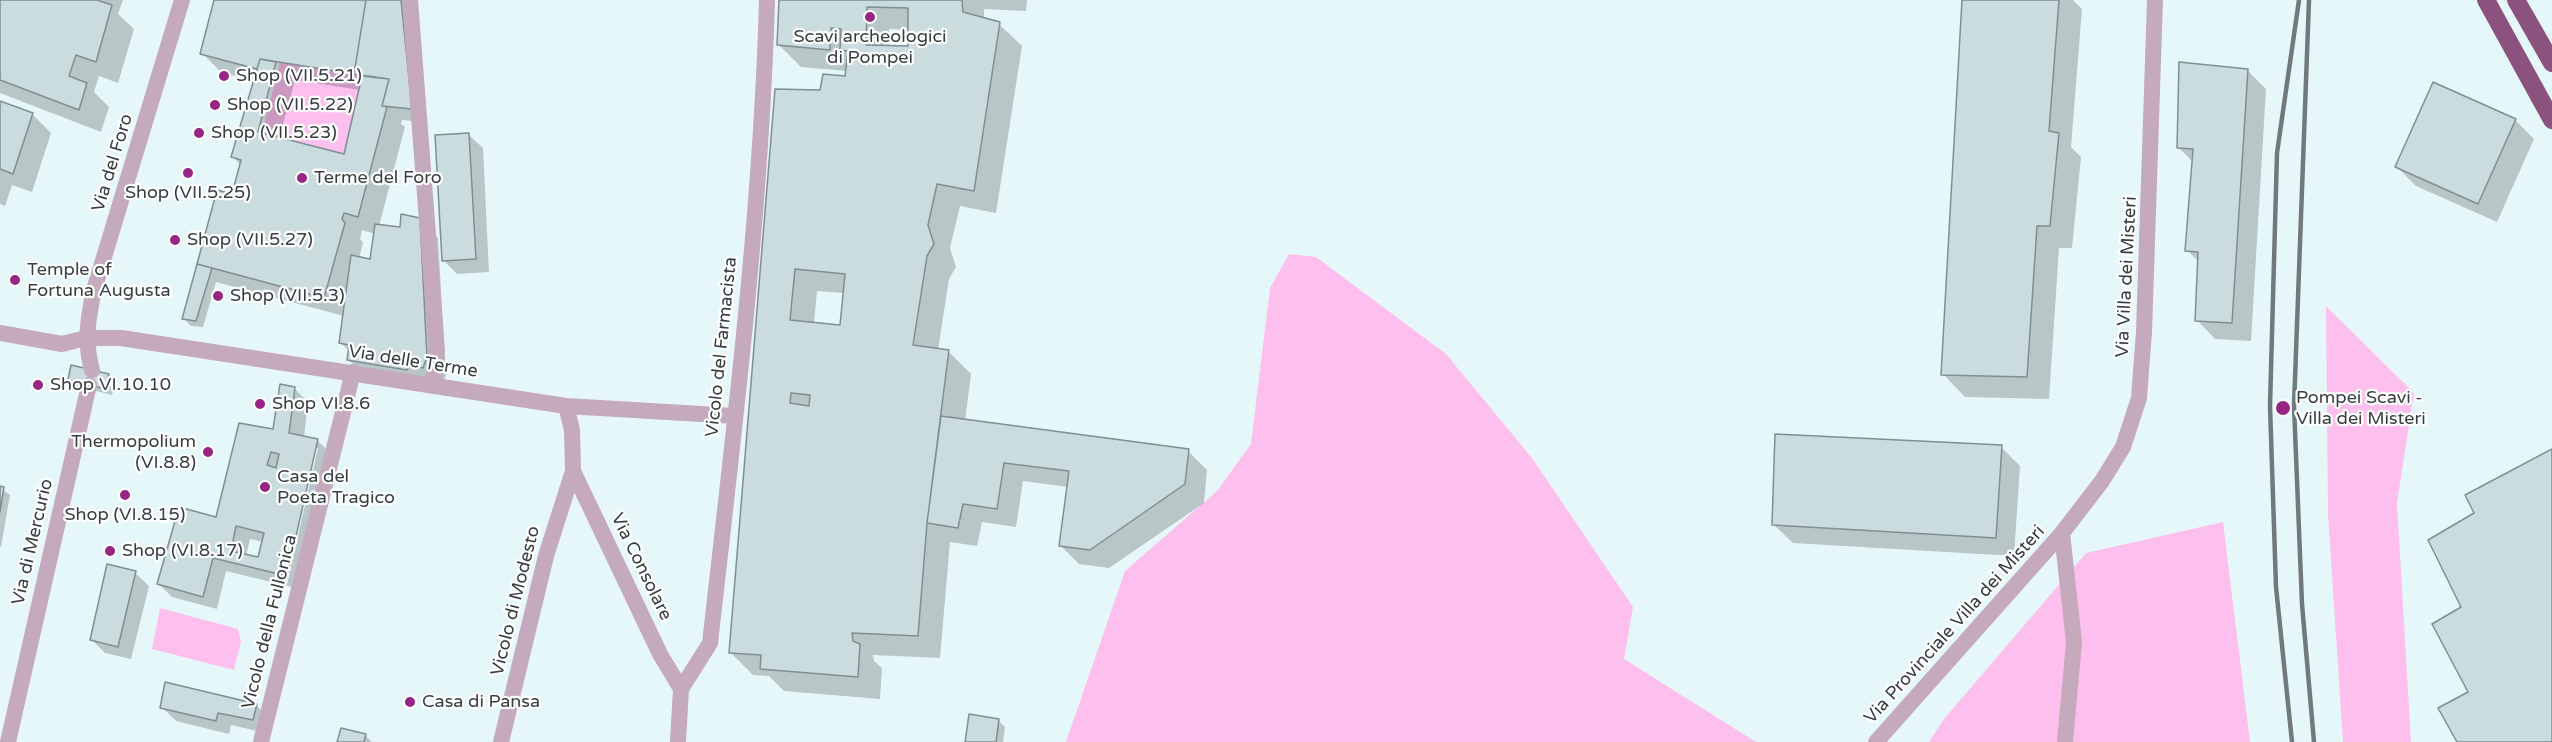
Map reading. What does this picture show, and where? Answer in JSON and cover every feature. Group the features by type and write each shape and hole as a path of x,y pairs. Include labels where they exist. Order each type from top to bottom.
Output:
{"highway":[{"path":"2486,0 2552,120"},
{"path":"2516,0 2552,63"}],"street":[{"name":"Via del Foro","path":"86,338 94,290 182,0"},
{"path":"411,0 437,351 433,386"},
{"name":"Vicolo del Farmacista","path":"681,689 710,643 735,416 762,104 767,0"},
{"name":"Via Villa dei Misteri","path":"2062,533 2102,481 2123,447 2139,398 2151,191 2155,0"},
{"name":"Via delle Terme","path":"0,333 62,344 86,338 121,338 567,406 735,416"},
{"name":"Via di Mercurio","path":"8,742 91,377 86,338"},
{"name":"Vicolo della Fullonica","path":"261,742 352,372"},
{"name":"Via Consolare","path":"567,406 572,430 573,471 660,654 681,689"},
{"name":"Vicolo di Modesto","path":"501,742 548,547 573,471"},
{"path":"2062,533 2074,642 2065,742"},
{"name":"Via Provinciale Villa dei Misteri","path":"1876,742 2062,533"},
{"path":"678,742 681,689"}],"shaded area":[{"path":"280,62 362,76 344,154 262,132"},
{"path":"1289,254 1316,257 1446,354 1532,458 1633,607 1624,659 1756,742 1066,742 1125,571 1217,491 1251,444 1270,288"},
{"path":"2326,306 2414,393 2397,503 2411,742 2343,742 2328,515"},
{"path":"2223,522 2250,742 1929,742 1944,719 2086,553"},
{"path":"160,608 238,629 241,642 234,670 152,649"}],"building":[{"path":"0,0 97,0 112,5 96,62 76,55 69,76 87,83 79,110 0,80"},
{"path":"214,0 366,0 354,74 260,59 257,69 200,54"},
{"path":"366,0 401,0 412,109 382,106 389,79 354,74"},
{"path":"779,0 962,0 963,12 1000,22 974,191 937,184 928,225 934,244 927,256 913,345 949,350 927,523 918,636 852,633 853,641 860,644 858,677 760,669 761,655 729,653 775,89 820,90 823,74 845,76 848,51 840,50 841,29 831,28 830,50 777,45","holes":["867,7 908,8 908,46 866,45","795,269 845,274 840,325 790,320","791,393 810,395 809,406 790,403"]},
{"path":"1962,0 2059,0 2049,131 2059,133 2050,226 2037,226 2027,377 1941,375"},
{"name":"Terme del Foro","path":"260,59 276,62 258,132 344,154 362,76 389,79 382,106 387,107 358,217 344,213 342,219 345,223 324,298 197,264 217,190 232,194 241,160 231,157"},
{"path":"2179,62 2248,69 2232,323 2195,321 2198,252 2185,251 2193,149 2177,148"},
{"path":"2433,82 2516,119 2478,204 2395,167"},
{"path":"0,101 33,113 13,174 0,169"},
{"path":"469,133 476,259 442,261 435,135"},
{"path":"401,214 420,218 427,357 423,368 408,366 407,370 347,360 349,345 339,343 351,255 370,259 375,224 400,227"},
{"path":"197,264 212,268 196,321 182,319"},
{"path":"71,365 109,374 106,389 68,380"},
{"name":"Casa del Poeta Tragico","path":"280,384 295,387 289,433 318,439 287,576 213,558 203,597 157,584 179,507 216,517 239,423 273,429","holes":["271,452 279,454 276,468 267,465","236,526 264,533 258,557 231,551"]},
{"path":"941,416 1189,449 1185,484 1090,550 1059,546 1069,471 1004,463 997,509 963,504 958,528 927,523"},
{"path":"1775,434 2002,445 1996,538 1772,525"},
{"path":"2552,449 2552,742 2457,742 2438,708 2468,692 2432,624 2461,607 2428,540 2474,513 2465,495"},
{"path":"0,486 4,487 0,512"},
{"path":"107,564 136,571 118,647 90,640"},
{"path":"165,682 257,704 253,720 218,713 216,721 160,708"},
{"path":"969,714 999,719 996,742 965,742"},
{"path":"341,728 366,734 364,742 337,742"}],"railway":[{"path":"2292,742 2276,587 2270,406 2277,153 2299,0"},
{"path":"2309,0 2294,406 2302,604 2314,742"}],"place":[{"name":"Scavi archeologici di Pompei","path":"870,17"},
{"name":"Shop (VII.5.21)","path":"224,76"},
{"name":"Shop (VII.5.22)","path":"215,105"},
{"name":"Shop (VII.5.23)","path":"199,133"},
{"name":"Shop (VII.5.25)","path":"188,173"},
{"name":"Terme del Foro","path":"302,178"},
{"name":"Shop (VII.5.27)","path":"175,240"},
{"name":"Temple of Fortuna Augusta","path":"15,280"},
{"name":"Shop (VII.5.3)","path":"218,296"},
{"name":"Shop VI.10.10","path":"38,385"},
{"name":"Shop VI.8.6","path":"260,404"},
{"name":"Pompei Scavi - Villa dei Misteri","path":"2283,408"},
{"name":"Thermopolium (VI.8.8)","path":"208,452"},
{"name":"Casa del Poeta Tragico","path":"265,487"},
{"name":"Shop (VI.8.15)","path":"125,495"},
{"name":"Shop (VI.8.17)","path":"110,551"},
{"name":"Casa di Pansa","path":"410,702"}]}
